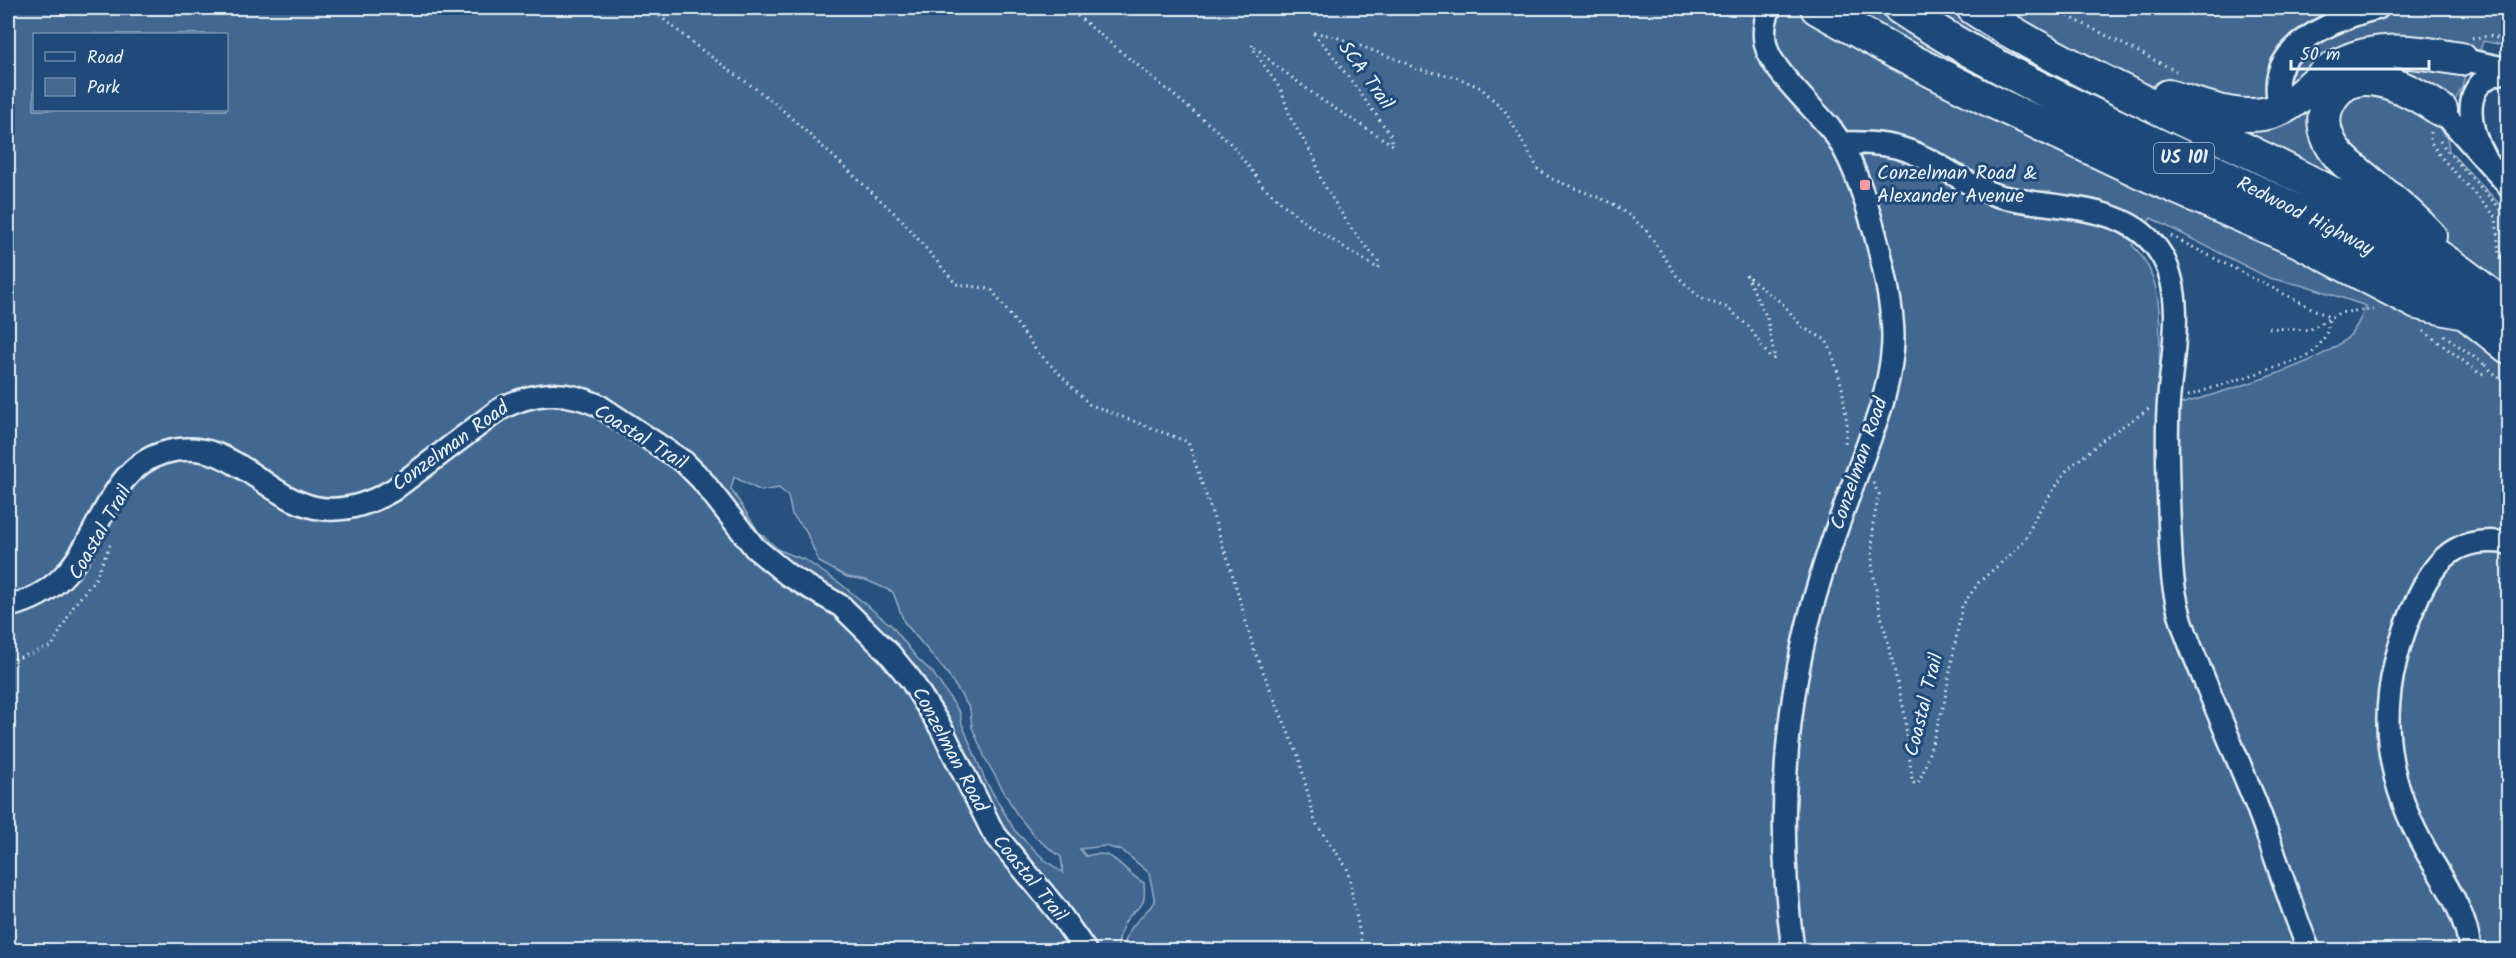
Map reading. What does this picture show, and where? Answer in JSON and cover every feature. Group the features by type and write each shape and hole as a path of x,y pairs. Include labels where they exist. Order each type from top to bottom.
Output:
{"highway":[{"path":"1817,8 1895,52 1987,99 2141,172 2299,241 2417,303 2465,313"},
{"name":"Redwood Highway","path":"1900,8 2014,74 2347,237 2417,278 2465,313 2500,353"},
{"name":"Redwood Highway","path":"1973,8 2092,75 2375,217 2474,282 2508,310"},
{"path":"2092,75 2238,114 2257,115 2280,110 2302,95 2331,69 2359,56 2398,51 2463,49"},
{"path":"2436,118 2396,85 2379,80 2362,79 2346,84 2333,94 2326,107 2325,127 2328,140 2340,156 2414,219 2474,282"}],"street":[{"name":"Conzelman Road","path":"1770,8 1764,30 1768,53 1840,143 1855,177 1874,234 1885,273 1893,321 1888,381 1880,412 1812,606 1797,672 1787,738 1783,838 1793,951"},
{"path":"2280,110 2278,76 2296,48 2314,33 2334,22 2378,8"},
{"path":"2463,49 2508,71"},
{"path":"2485,158 2471,125 2471,103 2474,94 2486,80 2508,71"},
{"path":"2436,118 2485,158 2508,185"},
{"path":"1840,143 1901,148 1920,155 1972,186 1994,194 2097,213 2136,230 2157,249 2169,273 2173,296 2175,332 2169,393 2168,488 2172,572 2178,608 2189,642 2259,810 2309,951"},
{"name":"Conzelman Road","path":"8,606 36,597 56,584 81,556 122,482 135,469 161,454 178,449 195,449 214,453 235,462 281,495 302,505 327,510 352,508 375,500 393,490 500,409 518,400 550,393 562,393 582,398 598,405 684,462 701,478 755,548 788,574 841,606 889,653 911,680 941,728 993,832 1057,910 1085,951"},
{"path":"2470,951 2467,932 2458,908 2410,822 2396,784 2388,747 2388,707 2395,667 2409,618 2433,569 2447,555 2467,544 2479,541 2508,543"}],"path":[{"path":"650,8 699,48 774,102 902,220 956,284 991,288 1036,350 1089,404 1188,442 1230,566 1254,650 1299,758 1315,822 1347,868 1363,951"},
{"name":"SCA Trail","path":"1068,8 1216,130 1233,146 1263,186 1284,205 1307,224 1377,268 1380,268 1378,261 1350,228 1322,180 1315,159 1292,118 1281,90 1252,44 1274,64 1323,101 1393,145 1390,134 1330,52 1312,32 1336,37 1404,62 1416,69 1456,77 1481,88 1505,111 1538,169 1552,179 1612,203 1630,216 1647,231 1676,275 1700,298 1728,308 1749,327 1770,358 1775,359 1775,352 1767,318 1746,275 1784,305 1802,327 1826,340 1832,352 1842,387 1847,424 1844,448"},
{"path":"2463,49 2490,36 2508,41"},
{"path":"2436,118 2447,151 2508,217"},
{"path":"2136,230 2176,237 2330,317"},
{"path":"2269,328 2309,330 2330,317 2350,311 2383,311"},
{"path":"2169,393 2186,396 2307,357 2321,344 2329,331 2330,317"},
{"path":"2441,332 2500,353 2508,386"},
{"path":"2433,338 2479,373 2486,374"},
{"name":"Coastal Trail","path":"1857,476 1873,483 1879,494 1873,524 1872,564 1878,602 1904,710 1912,779 1917,784 1923,773 1944,704 1962,606 1979,582 2015,551 2026,538 2036,516 2067,470 2106,437 2150,409 2169,393"},
{"name":"Coastal Trail","path":"8,659 18,658 52,646 75,604 95,579 115,535"},
{"path":"476,951 492,943 514,943 529,951"}],"green space":[{"path":"8,8 2508,8 2508,46 2483,41 2480,51 2471,52 2462,87 2440,130 2447,137 2449,151 2508,213 2508,950 1124,950 1130,930 1155,902 1149,873 1123,851 1105,846 1080,849 1086,856 1096,854 1111,857 1144,883 1143,902 1125,923 1117,950 8,950","holes":["2151,218 2269,278 2310,287 2366,306 2358,324 2351,334 2337,346 2291,368 2162,410 2158,302 2154,281 2146,262 2132,245","734,477 761,491 779,488 788,496 792,515 805,529 819,562 847,577 866,580 893,592 904,622 947,673 970,709 972,727 985,758 1016,813 1036,838 1061,857 1063,873 1045,860 1015,831 985,780 962,724 960,713 933,673 917,658 892,626 841,584 805,560 779,550 758,531 731,489"]}],"place":[{"name":"Conzelman Road & Alexander Avenue","path":"1865,185"}]}
